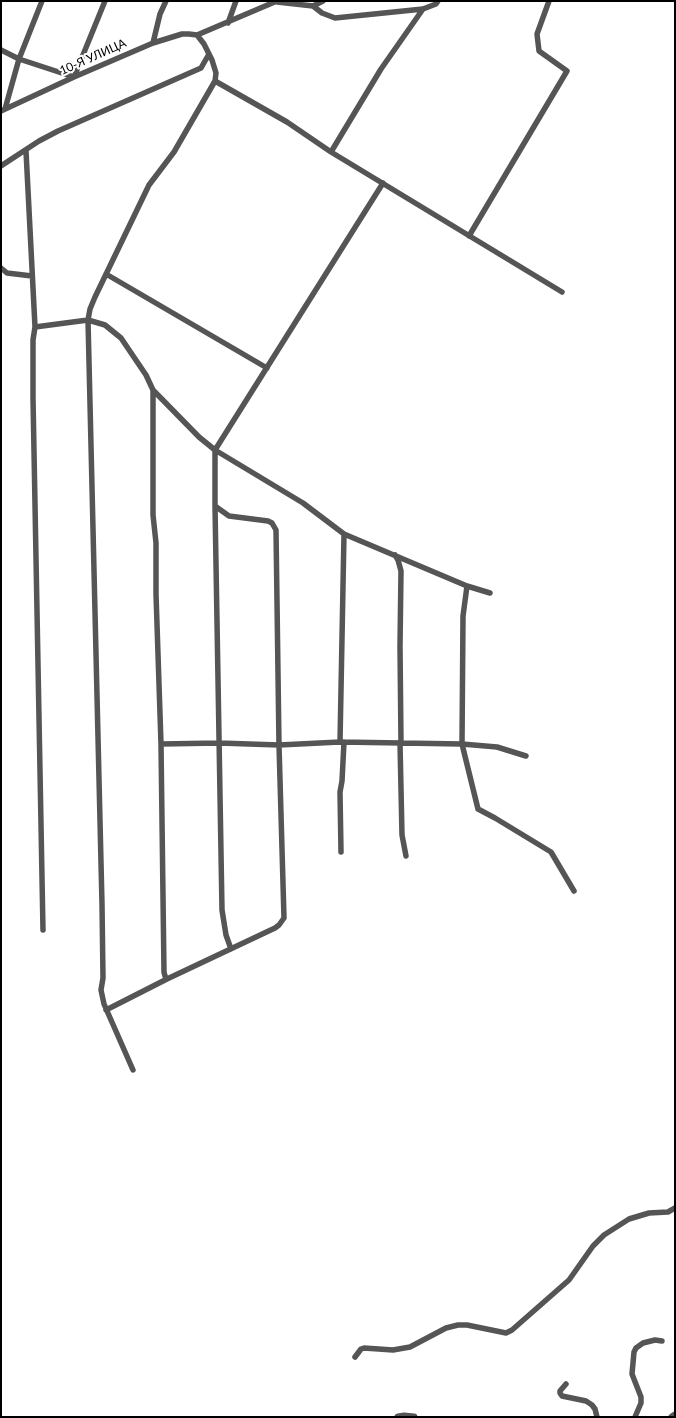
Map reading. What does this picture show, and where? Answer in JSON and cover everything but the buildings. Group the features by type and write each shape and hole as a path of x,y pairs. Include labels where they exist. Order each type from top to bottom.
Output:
{"street":[{"path":"3,110 19,59 42,1"},
{"path":"1,50 19,59 74,77 104,1"},
{"path":"153,43 160,14 166,1"},
{"path":"228,23 230,13 236,1"},
{"path":"277,2 314,6 322,1"},
{"path":"314,6 322,14 335,18 423,9 436,4 438,1"},
{"path":"469,236 567,71 539,51 537,34 548,1"},
{"name":"10-Я УЛИЦА","path":"3,110 153,43 182,34 197,35 277,2"},
{"path":"331,152 381,69 423,9"},
{"path":"133,1070 106,1010 101,990 103,978 102,888 88,320 90,309 106,274 150,186 174,152 215,81 216,73 209,54 197,35"},
{"path":"1,166 58,130 201,68 209,54"},
{"path":"215,81 287,122 331,152 562,292"},
{"path":"26,151 35,327 33,353 33,398 43,930"},
{"path":"232,949 226,934 222,910 215,450 383,183"},
{"path":"1,268 7,273 32,276"},
{"path":"106,274 267,368"},
{"path":"35,327 88,320 105,325 121,338 146,375 154,390 177,416 215,450 303,503 344,534 467,586 490,593"},
{"path":"154,390 153,516 156,543 156,594 161,744 164,972 167,980"},
{"path":"106,1010 275,928 284,918 279,745 276,530 272,523 268,521 229,516 215,506"},
{"path":"341,852 340,792 342,781 344,534"},
{"path":"395,555 401,572 400,743 402,835 406,856"},
{"path":"467,586 463,616 462,744 478,809 551,852 574,891"},
{"path":"161,744 219,743 279,745 342,742 462,744 497,746 526,756"},
{"path":"355,1357 361,1349 364,1348 393,1350 410,1347 446,1328 458,1325 467,1325 506,1333 512,1330 569,1280 593,1246 604,1235 629,1219 649,1213 668,1212 675,1208"},
{"path":"635,1417 641,1397 632,1374 634,1352 636,1348 644,1343 655,1340 662,1341"},
{"path":"566,1384 560,1391 562,1396 586,1401 595,1409 597,1417"},
{"path":"398,1417 414,1417"}]}
